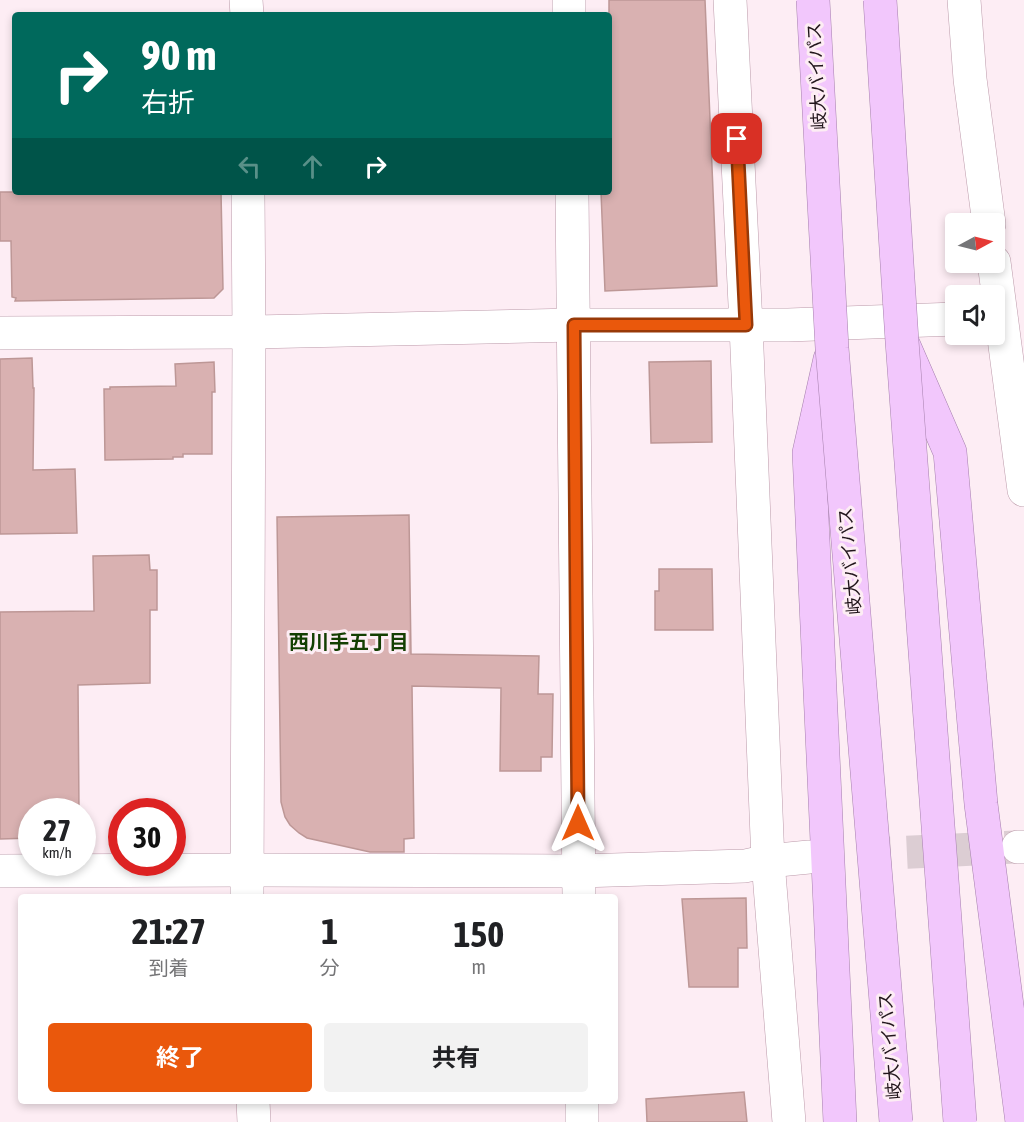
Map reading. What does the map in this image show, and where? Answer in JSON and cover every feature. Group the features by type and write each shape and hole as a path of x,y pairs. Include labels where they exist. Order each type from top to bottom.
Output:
{"highway":[{"name":"岐大バイパス","path":"813,0 832,348 896,1122"},
{"path":"880,0 902,341 960,1122"},
{"path":"902,341 950,452 981,804 1022,1122"},
{"path":"832,348 810,453 840,1122"}],"street":[{"path":"730,0 768,861 789,1122"},
{"path":"964,0 970,79 988,213"},
{"path":"246,883 248,195"},
{"path":"572,195 579,884"},
{"path":"997,273 1007,315 1024,490"},
{"path":"0,333 249,332 574,325 788,325 945,319"},
{"path":"0,871 246,883 579,884 809,857"},
{"path":"253,1104 254,1122"},
{"path":"582,1104 582,1122"}],"building":[{"path":"609,0 705,0 717,286 605,291 601,195 612,195 612,12 609,12"},
{"path":"0,192 12,192 12,195 221,195 223,289 214,298 15,301 16,298 12,297 11,241 0,241"},
{"path":"32,358 33,470 75,469 77,533 0,534 0,359"},
{"path":"711,361 712,442 651,443 649,362"},
{"path":"214,362 212,454 183,454 183,457 173,457 173,459 105,460 104,389 176,386 175,364"},
{"path":"409,515 411,654 539,656 538,694 553,694 552,757 541,757 541,771 500,771 501,688 412,686 414,838 404,839 404,852 370,852 307,838 290,825 285,817 281,802 277,517"},
{"path":"149,555 150,570 157,570 157,610 150,610 150,683 78,685 79,798 18,798 18,838 0,839 0,612 94,611 93,556"},
{"path":"659,569 712,569 713,630 655,630 655,591 659,591"},
{"path":"746,898 747,948 738,948 738,987 689,987 682,899"},
{"path":"744,1092 747,1122 647,1122 646,1099"}],"tunnel":[{"path":"809,857 1016,847"}],"district":[{"name":"西川手五丁目","path":"349,642"}],"route":[{"path":"578,823 574,325 746,325 737,139"}]}
